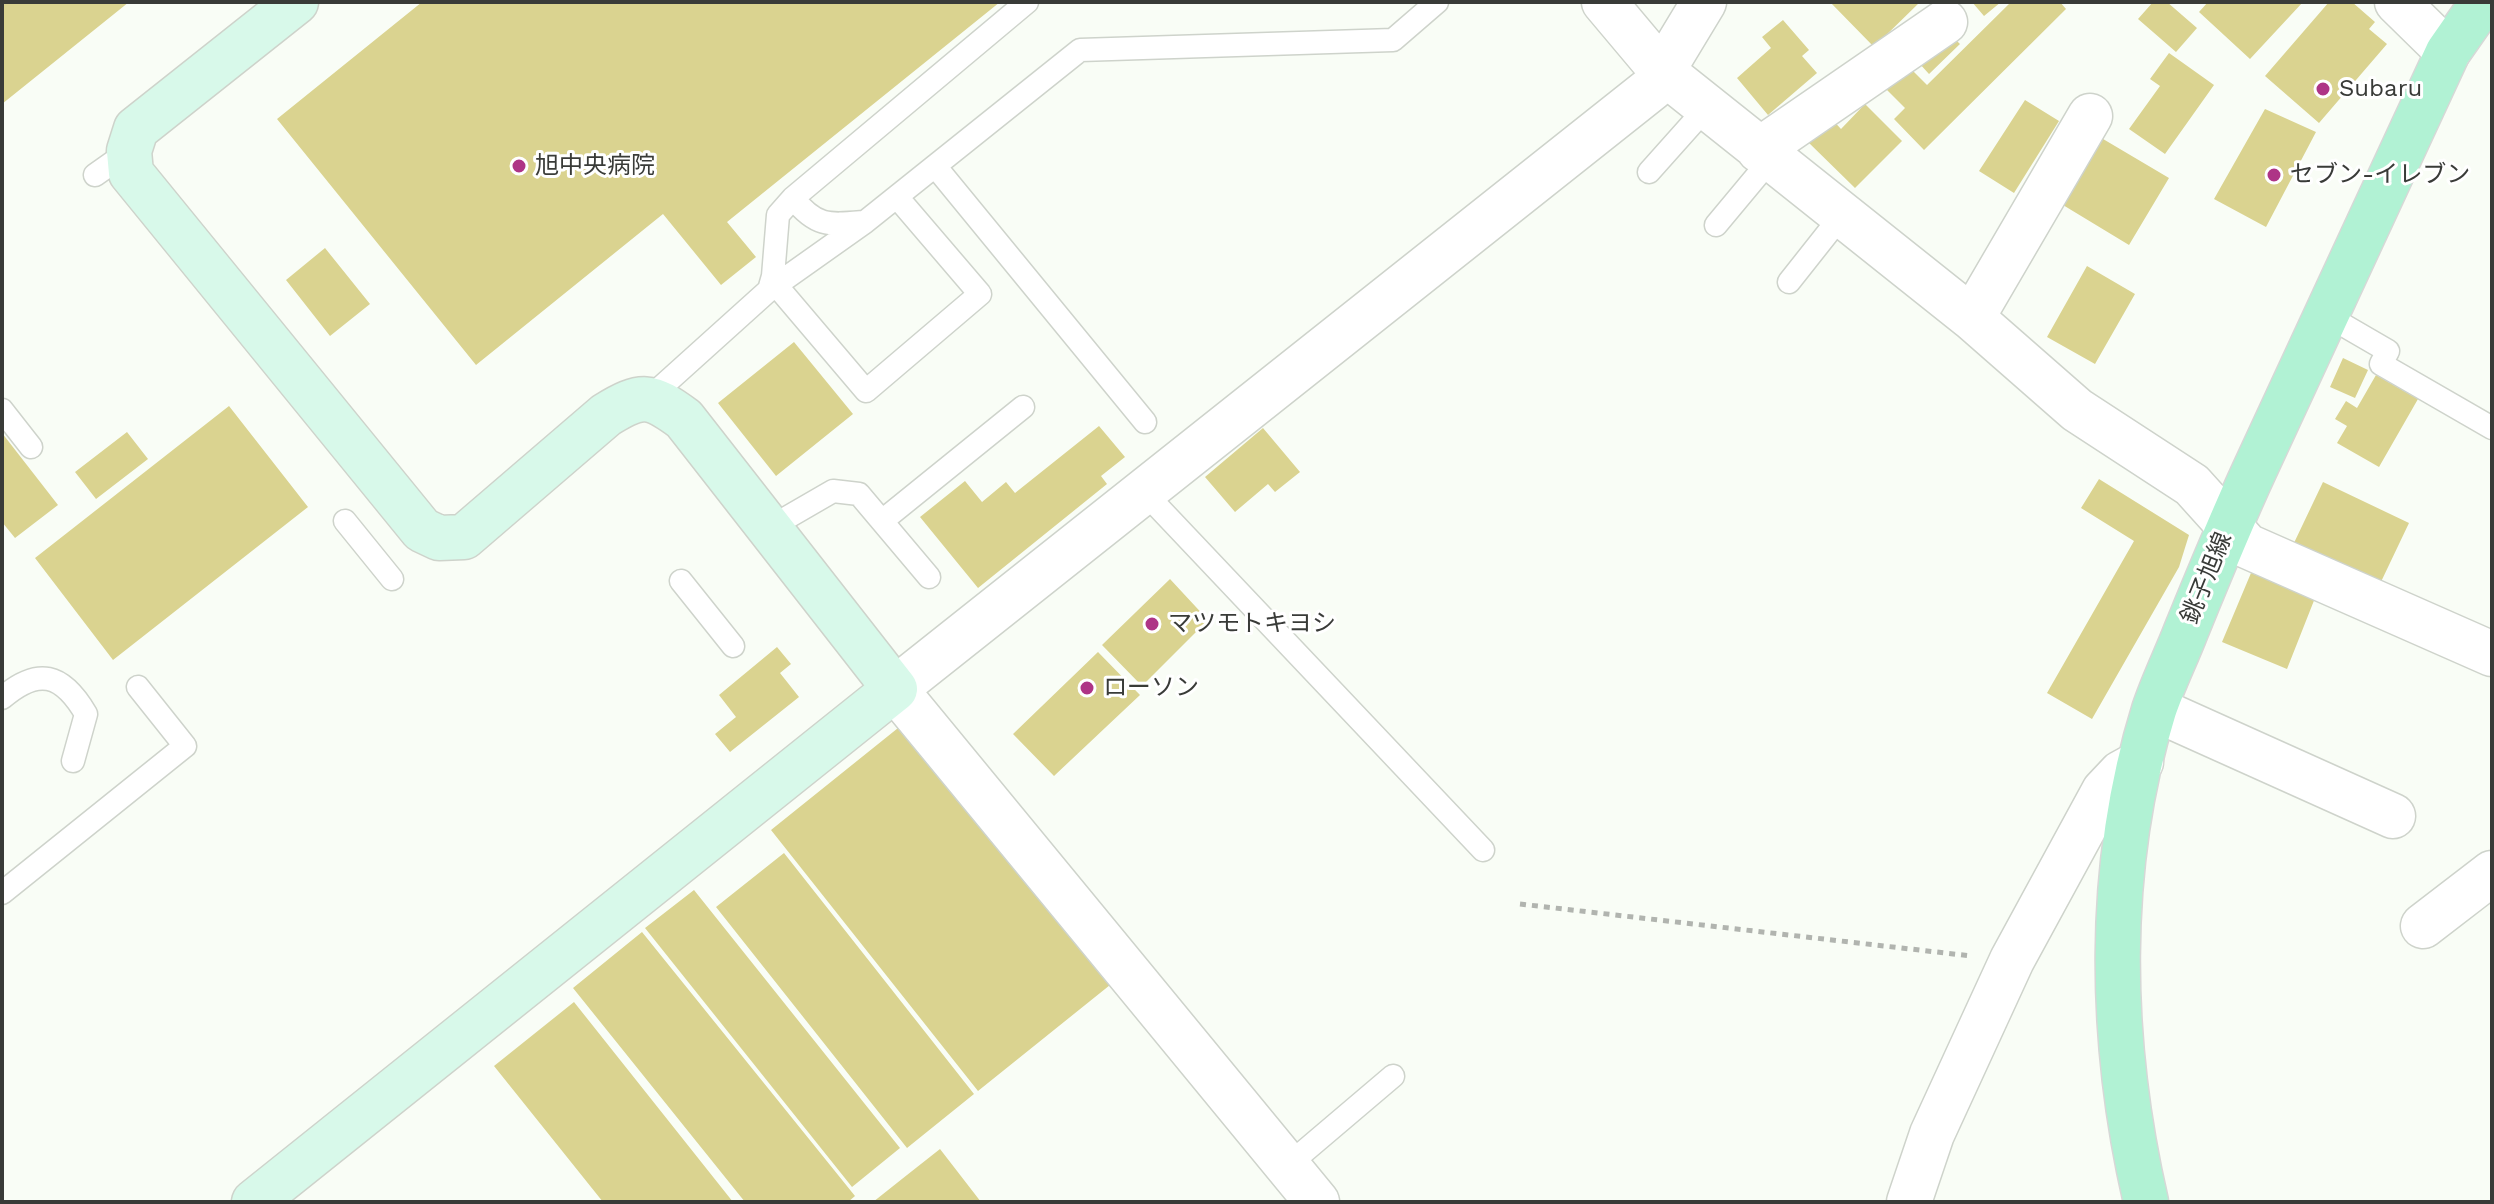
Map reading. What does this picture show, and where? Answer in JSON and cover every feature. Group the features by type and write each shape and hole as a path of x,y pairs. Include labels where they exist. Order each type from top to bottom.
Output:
{"main road":[{"name":"銚子旭線","path":"2146,1202 2122,1069 2118,986 2123,854 2155,709 2229,524 2448,52 2483,2"}],"street":[{"path":"296,2 136,129 112,163 131,173 162,232 216,298 422,530 439,538 464,537 606,415 632,399 648,399 663,404 684,419 895,689 1317,1202"},
{"path":"1604,2 1662,71 1972,318 2077,410 2192,485 2247,546 2492,654"},
{"path":"254,1202 1652,88 1704,2"},
{"path":"2397,2 2448,52"},
{"path":"1765,155 1945,22"},
{"path":"1972,318 2090,116"},
{"path":"2155,709 2393,816"},
{"path":"1909,1202 1932,1134 2012,960 2104,791 2121,773 2141,762"},
{"path":"2423,926 2492,873"}],"lane":[{"path":"897,197 980,294 866,391 773,288 778,215 793,198 1027,2"},
{"path":"648,399 773,288 865,222 1080,50 1393,40 1437,2"},
{"path":"1649,172 1707,107"},
{"path":"1716,225 1765,155"},
{"path":"935,166 1145,422"},
{"path":"793,198 806,214 832,224 865,222"},
{"path":"1789,282 1842,215"},
{"path":"2326,315 2388,351 2381,364 2492,428"},
{"path":"882,521 1023,407"},
{"path":"2,410 31,447"},
{"path":"769,528 833,491 859,494 929,577"},
{"path":"1143,491 1483,850"},
{"path":"345,521 392,579"},
{"path":"681,581 733,646"},
{"path":"2,698 18,684 40,677 59,682 76,697 86,714 73,761"},
{"path":"2,893 185,746 138,687"},
{"path":"1287,1166 1393,1076"}],"path":[{"path":"1520,904 2012,960"}],"building":[{"path":"2,2 129,2 2,104"},
{"name":"旭中央病院","path":"422,2 1000,2 727,222 756,257 721,285 663,214 476,365 277,119"},
{"path":"1830,2 1920,2 1874,47"},
{"path":"1972,2 2001,2 1984,16"},
{"path":"2011,2 2060,2 2066,9 1924,150 1894,119 1905,108 1878,81 1901,59 1927,85"},
{"path":"2153,2 2167,2 2197,28 2176,52 2138,19"},
{"path":"2208,2 2303,2 2250,59 2199,12"},
{"path":"2329,2 2352,2 2375,22 2369,29 2387,44 2319,123 2265,76"},
{"path":"1783,20 1809,50 1802,56 1817,73 1768,115 1737,78 1771,48 1762,37"},
{"path":"1949,33 1960,44 1929,74 1919,63"},
{"path":"2169,53 2214,85 2165,154 2129,129 2160,86 2150,79"},
{"path":"2025,100 2059,121 2014,193 1979,171"},
{"path":"1865,104 1902,141 1855,188 1806,140 1829,116 1841,129"},
{"path":"2265,109 2316,132 2266,227 2214,199"},
{"path":"2098,136 2169,178 2129,245 2058,202"},
{"path":"325,248 370,304 330,336 286,280"},
{"path":"2087,266 2135,294 2095,364 2047,337"},
{"path":"794,342 853,414 776,476 718,403"},
{"path":"2343,358 2368,370 2355,398 2330,387"},
{"path":"2376,375 2418,399 2379,467 2337,443 2347,426 2335,419 2346,401 2357,408"},
{"path":"229,406 308,507 113,660 35,558"},
{"path":"1099,426 1125,457 1101,476 1107,484 978,588 920,517 965,481 982,502 1006,482 1015,493"},
{"path":"1263,428 1300,472 1275,492 1268,484 1235,512 1205,477"},
{"path":"127,432 148,459 96,499 75,472"},
{"path":"2,433 58,505 15,538 2,522"},
{"path":"2099,479 2189,535 2179,567 2092,719 2047,693 2134,541 2081,508"},
{"path":"2323,482 2409,523 2379,586 2293,545"},
{"path":"2251,573 2315,598 2287,669 2222,642"},
{"path":"1170,579 1208,620 1142,686 1102,645"},
{"path":"777,647 791,664 780,673 799,697 730,752 715,734 736,717 719,695"},
{"path":"1098,652 1140,695 1054,776 1013,734"},
{"path":"908,720 1115,981 978,1091 771,830"},
{"path":"784,853 974,1094 907,1148 716,907"},
{"path":"694,890 900,1148 852,1187 645,928"},
{"path":"642,932 855,1196 848,1202 745,1202 573,988"},
{"path":"574,1002 733,1202 603,1202 494,1066"},
{"path":"940,1149 981,1202 873,1202 907,1175"}],"place":[{"name":"Subaru","path":"2323,89"},
{"name":"旭中央病院","path":"519,166"},
{"name":"セブン-イレブン","path":"2274,175"},
{"name":"マツモトキヨシ","path":"1152,624"},
{"name":"ローソン","path":"1087,688"}]}
